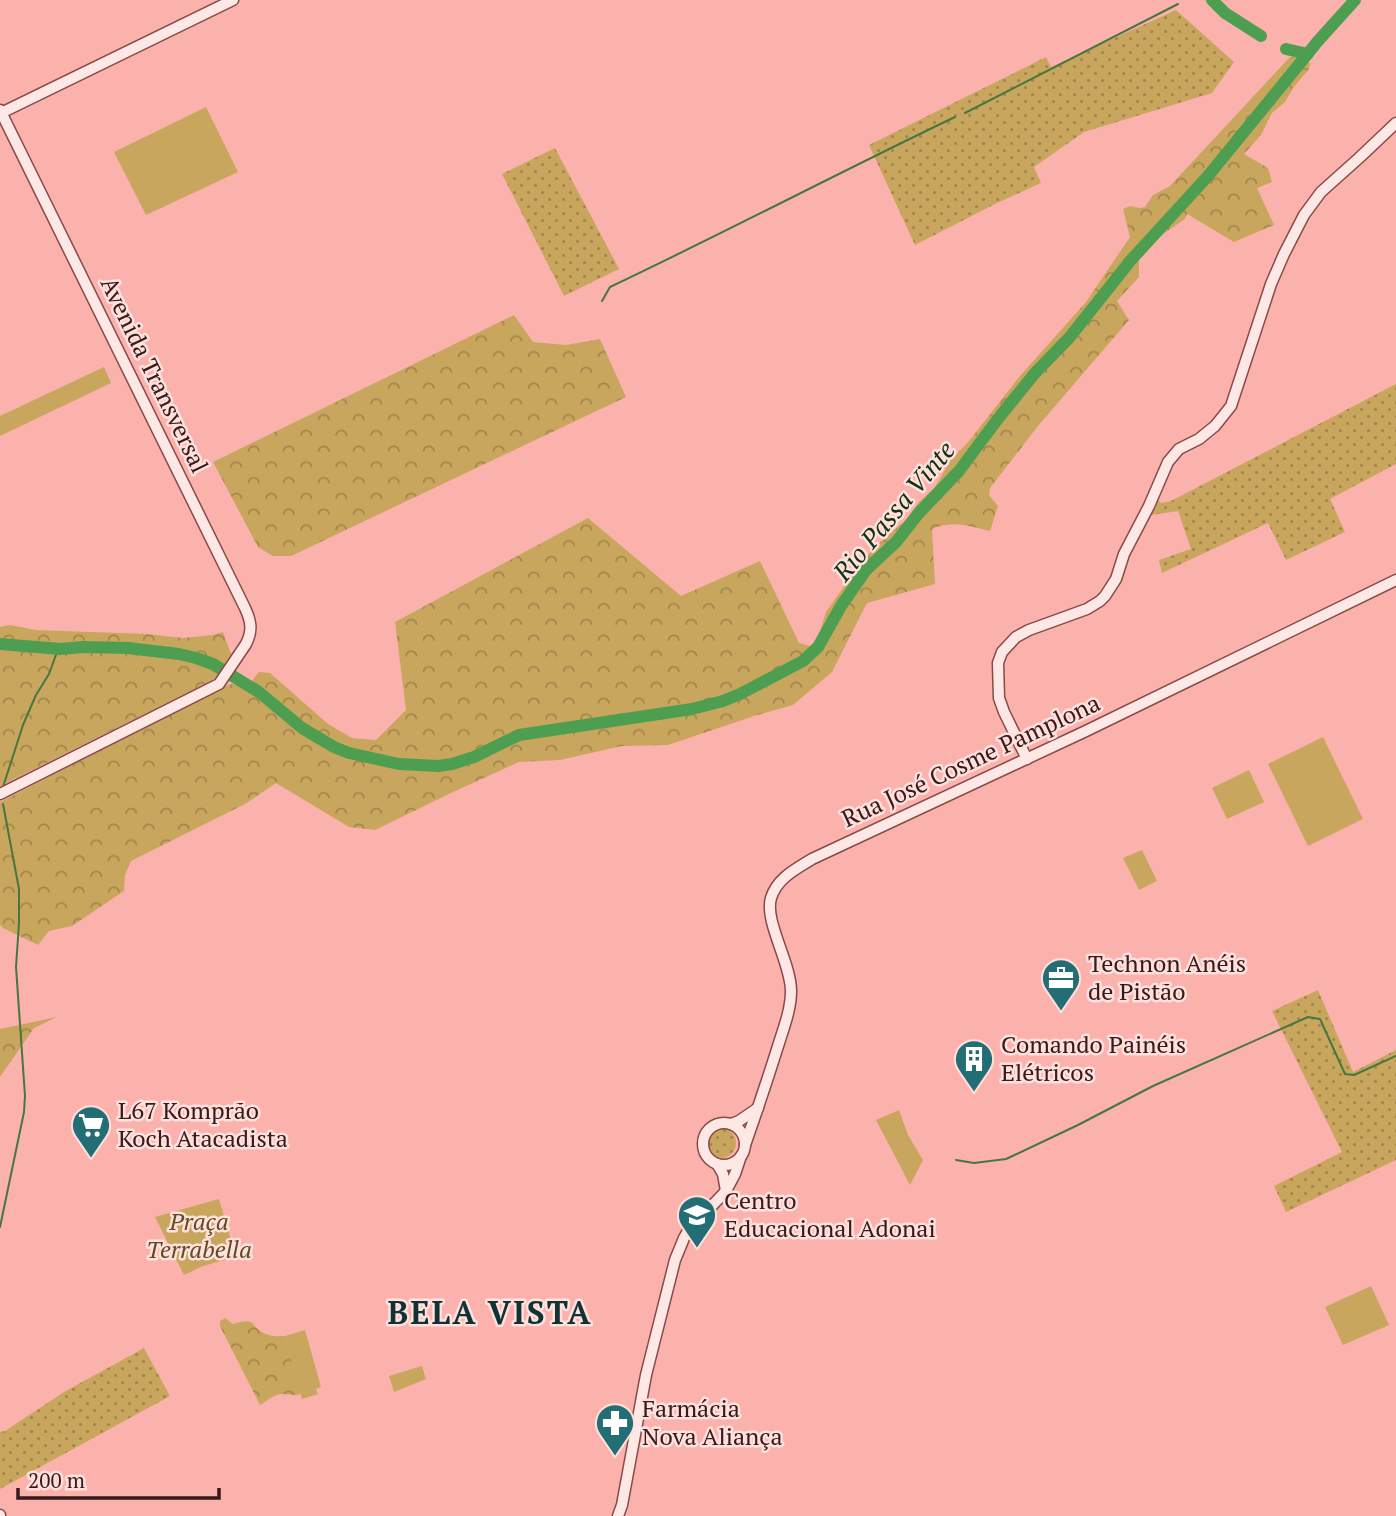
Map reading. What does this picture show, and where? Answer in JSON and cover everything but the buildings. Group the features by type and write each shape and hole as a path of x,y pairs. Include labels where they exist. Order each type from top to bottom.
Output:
{"main road":[{"path":"1,112 233,0"},
{"name":"Avenida Transversal","path":"0,794 219,684 249,638 251,625 250,617 1,112"},
{"path":"1027,759 999,698 998,663 1002,652 1010,643 1036,626 1087,609 1109,592 1168,462 1179,449 1199,439 1215,426 1231,406 1271,284 1304,215 1321,192 1396,123"},
{"name":"Rua José Cosme Pamplona","path":"745,1145 788,1013 791,995 789,973 769,909 772,894 791,872 813,859 1027,759 1396,580"},
{"path":"726,1191 718,1164 705,1153 705,1137 709,1130 718,1124 739,1121 758,1107"},
{"path":"618,1516 639,1405 675,1260 688,1231 726,1191 745,1145 741,1132 731,1124"},
{"path":"718,1164 730,1164 741,1156"}],"green space":[{"path":"1176,10 1234,62 1212,93 1084,132 1034,167 1041,183 915,245 869,145 1046,57 1051,67"},
{"path":"1296,55 1310,63 1309,69 1285,102 1272,113 1261,135 1244,154 1268,168 1272,182 1257,188 1274,225 1234,242 1187,214 1185,219 1147,245 1139,259 1139,277 1117,301 1129,320 1038,426 990,488 989,495 998,506 990,531 954,524 932,529 935,584 867,603 832,672 793,705 668,745 622,746 560,760 519,762 375,830 349,827 276,783 245,804 131,861 125,875 124,891 72,926 49,931 38,945 0,925 0,802 230,684 248,686 259,672 270,673 328,724 352,738 376,740 406,710 395,622 588,518 681,596 760,561 799,643 810,646 817,641 826,612 860,564 908,518 918,503 935,487 950,461 1086,302 1130,237 1123,209 1130,206 1145,207 1153,195 1170,186 1289,58"},
{"path":"206,107 238,172 146,215 114,152"},
{"path":"555,148 619,269 564,296 502,174"},
{"path":"514,315 533,342 566,345 600,339 626,397 291,556 273,556 258,547 213,462"},
{"path":"104,367 111,383 0,436 0,416"},
{"path":"1396,384 1396,464 1330,499 1345,532 1286,560 1268,523 1162,573 1159,560 1191,549 1178,511 1151,515 1157,500 1161,503 1171,501"},
{"path":"10,625 36,630 183,638 223,632 231,654 211,681 0,786 0,627"},
{"path":"1323,737 1363,819 1308,846 1268,764"},
{"path":"1249,770 1264,802 1227,819 1212,788"},
{"path":"1142,850 1157,881 1139,890 1123,858"},
{"path":"1318,990 1353,1072 1396,1050 1396,1160 1286,1212 1274,1186 1342,1152 1272,1011"},
{"path":"57,1017 34,1028 0,1077 0,1029"},
{"path":"899,1110 908,1135 923,1160 910,1185 876,1120"},
{"path":"721,1128 731,1133 736,1143 731,1153 721,1158 711,1153 706,1143 711,1133"},
{"name":"Praça Terrabella","path":"219,1199 236,1257 203,1266 184,1275 155,1217"},
{"path":"1371,1286 1389,1325 1343,1345 1325,1307"},
{"path":"225,1318 233,1324 250,1322 268,1335 285,1336 301,1394 279,1394 260,1405 220,1326 220,1321"},
{"path":"305,1330 321,1387 316,1389 318,1394 302,1399 285,1336"},
{"path":"144,1348 170,1396 0,1489 0,1432 64,1392"},
{"path":"422,1366 426,1379 394,1392 389,1376"}],"waterway":[{"path":"1212,0 1225,13 1261,36"},
{"name":"Rio Passa Vinte","path":"0,644 60,649 128,648 196,658 213,664 259,692 302,728 334,747 399,764 452,764 474,757 519,735 692,709 740,694 803,661 818,647 841,606 866,570 897,541 918,514 959,471 1035,373 1069,338 1131,260 1208,176 1318,41 1355,0"},
{"path":"965,113 1178,4"},
{"path":"1286,49 1308,54"},
{"path":"602,301 610,287 955,117"},
{"path":"3,787 23,725 60,649"},
{"path":"0,1227 25,1096 16,967 19,889 3,804"},
{"path":"956,1160 974,1163 1006,1159 1153,1086 1308,1017 1320,1019 1345,1074 1354,1075 1396,1056"}],"place":[{"name":"Technon Anéis de Pistão","path":"1061,1012"},
{"name":"Comando Painéis Elétricos","path":"974,1093"},
{"name":"L67 Komprão Koch Atacadista","path":"91,1159"},
{"name":"Centro Educacional Adonai","path":"697,1249"},
{"name":"Farmácia Nova Aliança","path":"615,1457"}],"district":[{"name":"BELA VISTA","path":"490,1313"}]}
